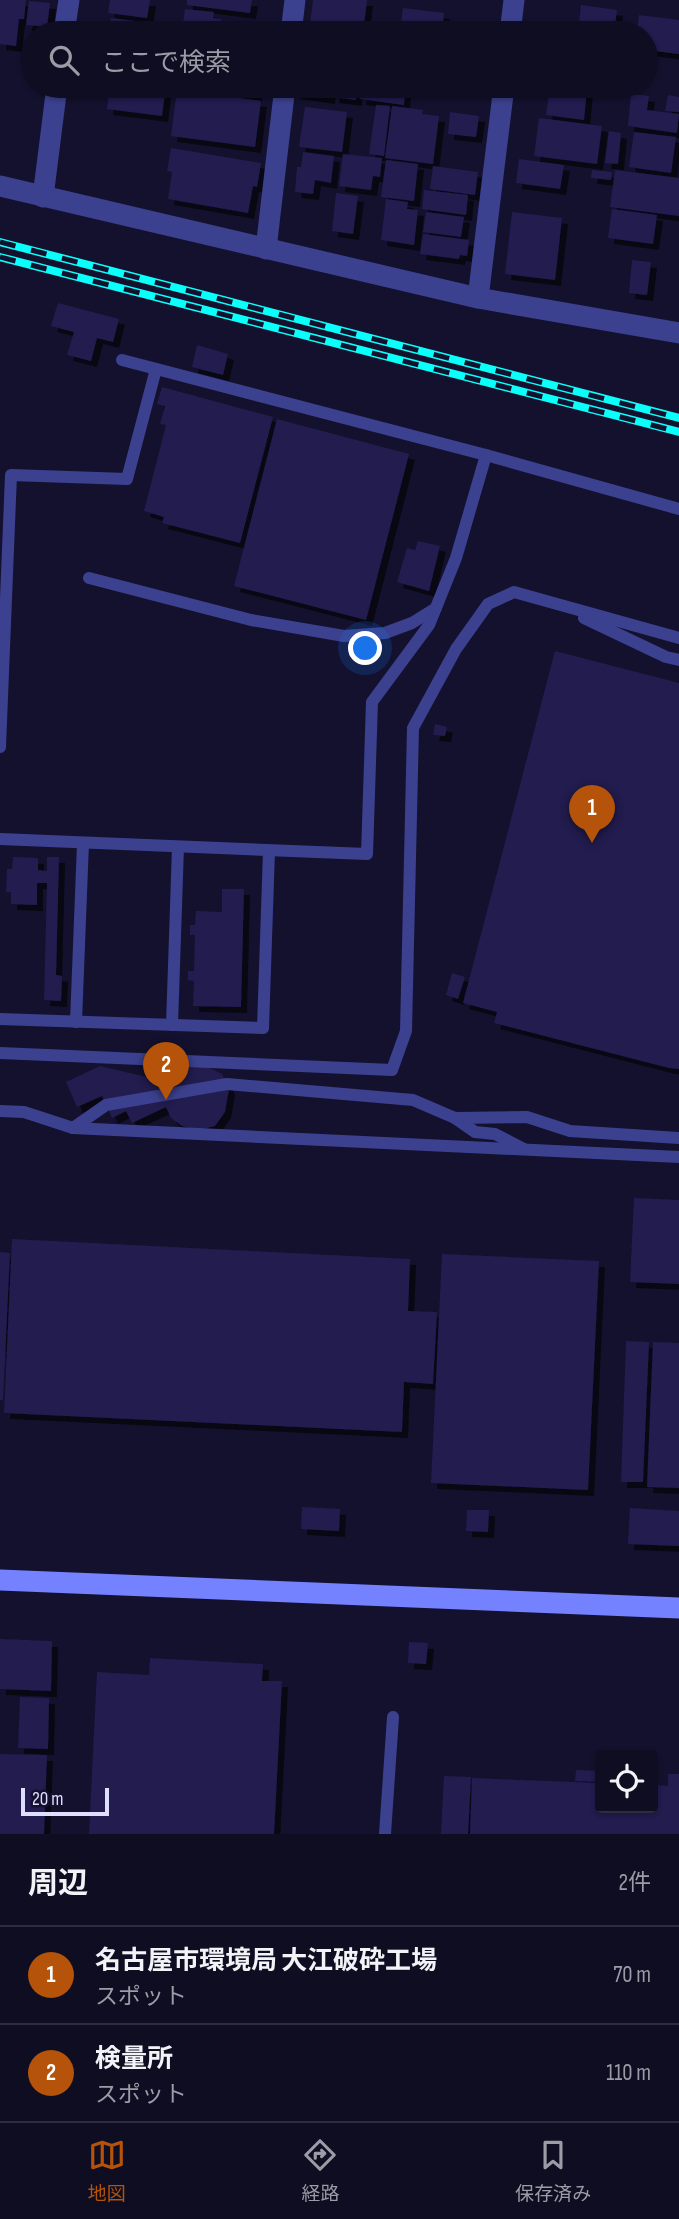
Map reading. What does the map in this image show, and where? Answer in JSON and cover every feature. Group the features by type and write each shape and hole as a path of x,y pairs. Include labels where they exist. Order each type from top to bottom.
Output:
{"street":[{"path":"66,21 69,0"},
{"path":"292,21 295,0"},
{"path":"511,21 514,0"},
{"path":"43,197 55,98"},
{"path":"266,249 284,98"},
{"path":"478,298 503,98"},
{"path":"0,186 478,298 679,332"},
{"path":"0,1580 679,1608"}],"lane":[{"path":"122,360 486,455 679,509"},
{"path":"0,747 11,475 127,479 156,369"},
{"path":"0,839 367,855 372,702 429,625 456,558 486,455"},
{"path":"89,578 251,620 344,636 385,634 412,623 436,608"},
{"path":"0,1053 392,1070 406,1031 413,728 456,649 488,604 514,592 679,638"},
{"path":"552,603 666,657 679,660"},
{"path":"76,1022 83,843"},
{"path":"172,1025 178,847"},
{"path":"0,1019 263,1028 269,850"},
{"path":"73,1128 106,1105 227,1084 413,1100 454,1118 475,1132 495,1133 527,1151"},
{"path":"0,1111 24,1112 73,1128 679,1157"},
{"path":"454,1118 527,1117 570,1131 679,1138"},
{"path":"385,1834 393,1717"}],"building":[{"path":"0,0 26,0 24,19 19,19 16,46 0,44"},
{"path":"110,0 150,0 147,18 108,13"},
{"path":"187,0 252,0 250,13 187,5"},
{"path":"313,0 367,0 364,21 310,21"},
{"path":"29,1 50,3 48,21 26,21"},
{"path":"581,5 617,10 616,21 579,21"},
{"path":"403,8 444,13 443,21 401,21"},
{"path":"185,9 214,12 213,18 221,19 221,21 184,21"},
{"path":"639,15 679,20 679,54 658,51 658,21 638,21"},
{"path":"111,18 135,21 111,21"},
{"path":"668,95 679,97 679,112 665,111"},
{"path":"108,98 164,98 162,116 107,109"},
{"path":"176,98 238,98 261,101 255,147 171,136"},
{"path":"360,98 404,98 404,105"},
{"path":"548,98 586,98 584,120 546,115"},
{"path":"631,98 649,98 647,110 679,114 677,133 628,126"},
{"path":"376,105 390,106 384,156 369,154"},
{"path":"392,106 423,110 422,114 439,116 433,164 385,158"},
{"path":"305,107 347,112 342,152 299,147"},
{"path":"450,112 479,116 476,137 448,134"},
{"path":"539,118 602,126 597,164 534,156"},
{"path":"609,131 621,133 618,164 605,163"},
{"path":"634,132 676,137 671,173 629,167"},
{"path":"171,148 261,163 257,187 253,186 248,213 168,199 172,172 167,171"},
{"path":"303,152 334,156 331,183 315,180 313,194 295,192 297,167 301,167"},
{"path":"343,154 382,158 380,177 373,176 371,190 339,186"},
{"path":"519,159 564,165 560,189 516,183"},
{"path":"386,160 418,164 414,201 381,197"},
{"path":"433,166 478,172 475,195 430,189"},
{"path":"592,170 612,172 611,180 591,178"},
{"path":"615,170 679,178 679,216 610,207"},
{"path":"424,190 468,195 466,215 422,209"},
{"path":"336,193 358,196 353,234 332,231"},
{"path":"386,199 408,202 407,209 418,210 414,245 381,240"},
{"path":"612,209 657,215 653,244 608,238"},
{"path":"426,212 464,217 461,237 423,232"},
{"path":"512,212 562,218 555,280 505,274"},
{"path":"423,234 469,240 467,256 460,255 459,259 420,254"},
{"path":"632,260 651,262 647,295 629,293"},
{"path":"58,303 119,319 113,342 97,338 91,361 67,355 74,332 51,326"},
{"path":"197,345 228,354 223,375 192,367"},
{"path":"162,387 273,417 240,543 162,523 164,517 144,511 166,425 160,424 165,406 157,404"},
{"path":"277,419 409,454 366,620 234,586"},
{"path":"418,541 440,546 429,591 397,582 407,548 415,550"},
{"path":"555,651 679,683 679,1069 494,1023 497,1012 463,1003"},
{"path":"435,724 447,727 445,736 433,735"},
{"path":"13,857 38,858 38,870 47,871 47,857 59,857 56,975 62,976 61,1001 44,1000 47,883 37,883 37,905 11,904 11,892 6,892 7,869 12,869"},
{"path":"222,889 244,889 241,1007 193,1006 194,981 188,980 188,971 194,971 195,935 190,935 190,925 195,925 196,911 222,912"},
{"path":"452,973 465,977 458,999 446,995"},
{"path":"100,1066 168,1082 173,1074 186,1067 206,1066 222,1074 229,1089 225,1112 215,1126 199,1130 182,1126 171,1118 166,1107 132,1123 126,1111 112,1118 102,1096 77,1107 66,1082"},
{"path":"634,1198 679,1200 679,1284 630,1282"},
{"path":"12,1239 410,1259 408,1311 437,1312 433,1384 404,1382 402,1432 4,1413"},
{"path":"0,1252 10,1253 3,1400 0,1400"},
{"path":"442,1254 599,1261 588,1490 431,1483"},
{"path":"626,1341 649,1342 643,1482 621,1482"},
{"path":"653,1342 679,1343 679,1488 647,1487"},
{"path":"302,1507 340,1509 339,1531 301,1529"},
{"path":"630,1508 679,1511 679,1546 628,1544"},
{"path":"467,1510 489,1510 488,1532 466,1531"},
{"path":"0,1639 52,1641 51,1691 0,1689"},
{"path":"409,1642 428,1643 426,1664 408,1663"},
{"path":"150,1658 263,1664 262,1681 282,1681 274,1834 89,1834 97,1672 149,1675"},
{"path":"20,1697 49,1698 48,1749 18,1748"},
{"path":"0,1754 47,1755 44,1834 0,1834"},
{"path":"576,1770 595,1771 595,1782 575,1781"},
{"path":"668,1774 679,1774 679,1834 470,1834 472,1778 595,1783 595,1813 658,1813 658,1785 668,1786"},
{"path":"444,1776 471,1777 468,1834 441,1834"}],"railway":[{"path":"0,242 679,418"},
{"path":"0,257 679,432"}],"place":[{"name":"名古屋市環境局 大江破砕工場","path":"592,843"},
{"name":"検量所","path":"166,1100"}]}
